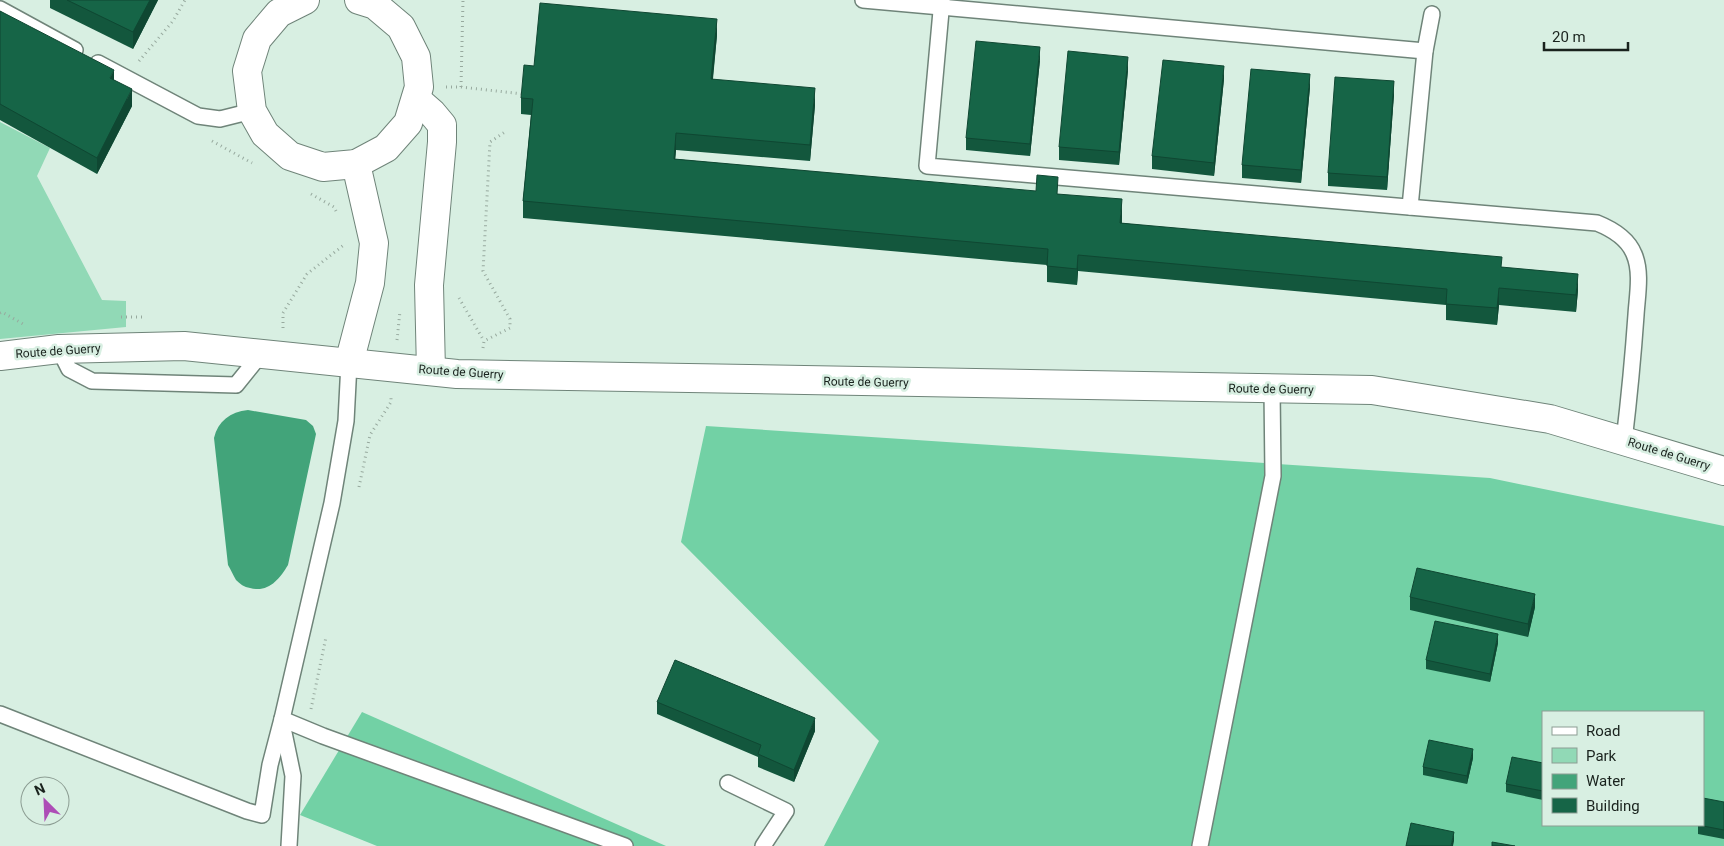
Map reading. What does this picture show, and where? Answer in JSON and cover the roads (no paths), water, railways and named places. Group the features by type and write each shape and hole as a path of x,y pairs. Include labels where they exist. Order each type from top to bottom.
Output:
{"street":[{"path":"305,0 279,13 257,39 247,71 252,111 265,134 290,156 323,167 356,164 386,148 408,123 417,93 416,57 401,27 375,6 358,0"},
{"path":"417,93 442,125 429,285 431,371"},
{"path":"349,363 370,283 374,243 356,164"},
{"name":"Route de Guerry","path":"0,356 60,349 184,346 481,375 1372,390 1550,419 1724,471"}],"lane":[{"path":"862,0 942,4 1425,51"},
{"path":"942,4 927,166 1597,223 1613,230 1634,254 1638,276 1631,379 1624,441"},
{"path":"0,9 198,116 220,120 252,111"},
{"path":"1410,207 1425,51 1432,14"},
{"path":"60,349 69,369 92,381 236,385 272,355"},
{"path":"0,714 262,815 270,765 332,503 346,421 349,363"},
{"path":"1200,846 1273,476 1272,389"},
{"path":"282,719 293,776 289,846"},
{"path":"282,719 322,736 625,846"},
{"path":"728,783 786,811 763,846"}],"water":[{"path":"248,410 306,420 313,426 316,434 288,565 277,580 262,589 246,587 239,583 228,565 214,438 218,427 226,418"}]}
